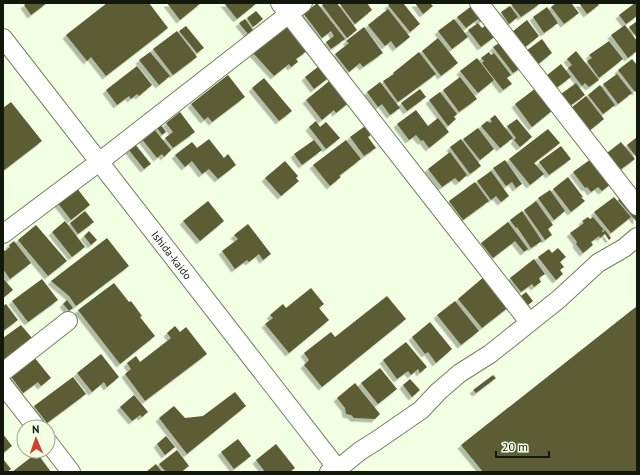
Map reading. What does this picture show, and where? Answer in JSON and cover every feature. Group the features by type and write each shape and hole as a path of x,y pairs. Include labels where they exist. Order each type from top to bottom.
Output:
{"street":[{"path":"3,234 100,162 284,9 303,3"},
{"path":"479,3 637,206"},
{"path":"284,9 529,322"},
{"name":"Ishida-kaido","path":"3,38 100,162 336,471"},
{"path":"336,471 360,451 421,410 439,391 460,373 490,354 559,299 598,263 624,248 637,237"},
{"path":"3,372 68,321"},
{"path":"3,385 30,419"},
{"path":"56,452 71,472"}],"building":[{"path":"27,3 47,3 31,15 24,5"},
{"path":"107,3 149,3 168,28 106,76 91,57 87,61 66,35"},
{"path":"167,3 201,3 180,20"},
{"path":"224,3 257,3 237,19"},
{"path":"317,3 345,39 331,49 326,42 334,36 331,31 322,38 304,14"},
{"path":"324,3 337,3 357,30 347,38 322,5"},
{"path":"339,3 367,3 372,10 355,24"},
{"path":"391,3 403,3 420,24 410,32 388,5"},
{"path":"415,3 430,3 433,6 423,14"},
{"path":"510,3 541,3 521,17"},
{"path":"556,3 571,3 579,13 564,24 551,7"},
{"path":"579,3 597,3 599,5 587,14"},
{"path":"637,3 637,16 626,24 619,15"},
{"path":"473,5 484,19 480,22 478,19 466,28 457,17"},
{"path":"510,6 518,17 509,24 501,12"},
{"path":"547,7 558,23 544,33 533,17"},
{"path":"388,9 410,37 396,48 391,41 385,46 368,25"},
{"path":"256,11 263,19 253,27 247,18"},
{"path":"245,19 253,30 248,34 239,23"},
{"path":"454,19 468,37 452,49 438,31"},
{"path":"527,20 539,36 524,48 512,32"},
{"path":"637,21 637,38 629,27"},
{"path":"478,23 482,28 489,23 498,34 481,47 468,30"},
{"path":"625,25 637,41 637,51 628,58 611,35"},
{"path":"186,26 204,48 197,53 179,31"},
{"path":"288,26 307,51 296,59 298,62 291,67 289,64 274,76 253,53"},
{"path":"364,27 383,53 363,67 360,63 349,72 335,54 349,43 346,41"},
{"path":"177,31 197,57 173,75 153,49"},
{"path":"438,38 458,63 441,76 422,51"},
{"path":"542,39 552,53 537,65 526,51"},
{"path":"502,41 522,67 513,73 493,47"},
{"path":"609,41 623,59 599,78 587,61 592,58 589,55"},
{"path":"576,51 599,80 589,87 585,83 582,86 568,68 572,65 567,59"},
{"path":"150,52 170,76 159,85 139,60"},
{"path":"419,52 436,74 398,102 383,81 394,74 393,73"},
{"path":"489,52 491,55 494,53 511,75 507,78 512,84 503,90 482,63 484,61 481,58"},
{"path":"477,58 494,80 478,93 460,71"},
{"path":"632,59 637,65 637,91 635,92 618,70"},
{"path":"323,63 332,75 314,89 305,77"},
{"path":"561,64 571,77 555,89 546,76"},
{"path":"137,66 152,85 139,96 137,94 131,99 129,96 117,105 106,90"},
{"path":"617,74 632,93 618,104 603,84"},
{"path":"228,75 245,97 212,122 208,117 204,120 191,104"},
{"path":"460,77 477,99 459,112 443,90"},
{"path":"264,78 292,111 279,121 252,88"},
{"path":"333,78 351,101 336,113 334,110 322,120 306,100"},
{"path":"380,82 400,108 390,115 382,104 378,107 367,92"},
{"path":"576,83 585,95 570,106 561,94"},
{"path":"600,85 615,105 603,114 588,95"},
{"path":"536,88 553,110 532,127 515,104"},
{"path":"420,89 426,97 407,111 401,103"},
{"path":"440,92 457,114 454,117 456,119 448,126 429,100"},
{"path":"586,96 604,119 589,131 571,108"},
{"path":"11,102 42,141 3,171 3,108"},
{"path":"416,110 428,126 438,118 449,132 429,148 423,140 421,141 416,135 409,140 397,124"},
{"path":"180,112 195,132 173,148 165,138 173,132 166,123"},
{"path":"495,115 513,138 500,148 481,126 487,121 490,123 492,121 490,119"},
{"path":"517,119 532,137 520,147 514,140 516,138 507,126"},
{"path":"316,121 320,127 326,122 340,138 326,149 309,127"},
{"path":"368,124 374,132 368,137 376,148 364,156 350,137"},
{"path":"161,125 166,132 162,135 157,128"},
{"path":"153,128 171,150 164,157 162,154 157,158 141,138"},
{"path":"478,128 494,149 480,160 463,139"},
{"path":"548,129 560,143 534,163 544,174 530,185 509,159"},
{"path":"637,137 637,158 627,145"},
{"path":"209,139 224,158 228,154 236,165 218,179 209,169 202,174 192,161 185,167 175,155 192,142 197,148"},
{"path":"461,139 481,166 470,174 450,147"},
{"path":"314,140 322,150 302,165 294,154"},
{"path":"346,140 361,159 339,176 341,177 330,186 313,165"},
{"path":"621,142 635,159 620,170 607,153"},
{"path":"135,144 151,164 144,169 128,149"},
{"path":"561,146 571,159 549,175 539,162"},
{"path":"450,152 467,175 459,182 455,178 442,187 428,169"},
{"path":"591,159 612,183 602,191 598,187 591,192 587,187 585,188 573,172"},
{"path":"505,160 522,184 516,188 512,182 506,186 493,168"},
{"path":"285,161 298,176 296,178 299,181 281,196 265,178"},
{"path":"491,171 509,196 501,202 496,196 491,200 477,181"},
{"path":"568,177 585,201 571,212 553,189"},
{"path":"475,182 489,201 463,220 449,201"},
{"path":"76,187 90,205 71,220 57,202"},
{"path":"550,190 565,211 554,220 538,198"},
{"path":"624,194 637,211 636,221 618,200"},
{"path":"614,197 631,217 611,233 594,212"},
{"path":"208,201 224,221 200,241 183,221"},
{"path":"536,201 553,225 548,229 552,235 545,240 524,210"},
{"path":"85,211 94,222 78,234 70,223"},
{"path":"522,211 542,241 531,248 517,227 516,228 510,220"},
{"path":"588,217 590,219 593,217 604,230 602,231 603,232 605,230 611,238 609,240 605,234 600,238 599,236 591,242 593,245 583,253 570,233 584,223 582,221"},
{"path":"65,221 85,247 72,257 52,232"},
{"path":"508,222 528,249 524,252 515,241 493,258 481,243"},
{"path":"248,224 271,254 263,260 259,254 249,262 247,260 235,269 222,251 238,239 234,235"},
{"path":"36,225 67,261 48,276 18,240"},
{"path":"89,231 97,240 91,245 84,236"},
{"path":"107,238 129,266 76,306 69,296 51,281"},
{"path":"14,241 31,263 10,279 3,269 3,249 5,251"},
{"path":"558,248 566,257 560,262 564,267 560,270 563,274 556,280 538,257 549,249 552,253"},
{"path":"534,259 545,274 539,278 541,282 534,287 532,284 521,292 510,278"},
{"path":"485,276 510,306 482,328 458,299"},
{"path":"3,278 13,290 3,298"},
{"path":"42,279 58,300 28,322 12,301"},
{"path":"114,283 129,302 131,301 142,316 140,317 155,336 120,364 78,310"},
{"path":"311,288 324,304 319,308 329,320 289,353 265,324 273,318 270,315 283,304 286,308"},
{"path":"526,292 533,301 528,305 521,296"},
{"path":"387,296 406,319 322,387 304,365 309,360 304,353 331,332 335,337"},
{"path":"67,300 73,308 69,311 63,304"},
{"path":"455,301 479,331 461,345 437,315"},
{"path":"6,304 18,320 3,331 3,306"},
{"path":"637,306 637,472 483,472 461,445"},
{"path":"430,322 452,349 436,363 428,352 425,354 412,337"},
{"path":"21,325 32,338 3,360 3,338"},
{"path":"175,326 180,332 186,327 207,354 145,401 125,374 131,369 127,363 136,356 140,362 171,338 167,333"},
{"path":"406,342 427,367 420,373 418,369 411,375 408,371 397,379 383,360"},
{"path":"101,354 119,377 107,387 104,382 92,392 77,373"},
{"path":"34,357 51,378 41,386 38,382 23,393 10,375"},
{"path":"380,368 397,389 378,404 361,383"},
{"path":"493,375 496,378 476,393 473,390"},
{"path":"73,377 86,394 52,419 44,419 34,406"},
{"path":"410,379 420,390 412,397 403,385"},
{"path":"355,383 380,414 375,419 354,418 351,415 346,414 345,408 337,398"},
{"path":"235,392 246,406 187,454 159,418 174,406 185,418 203,416"},
{"path":"134,395 148,412 142,417 140,415 132,421 120,407"},
{"path":"3,434 12,446 3,453"},
{"path":"166,436 175,447 165,455 157,444"},
{"path":"238,439 251,456 234,469 221,452"},
{"path":"276,444 295,468 290,472 265,472 256,460"},
{"path":"177,450 189,466 181,472 166,472 159,464"},
{"path":"3,459 11,469 7,472 3,472"},
{"path":"29,459 41,459 51,472 12,472"},
{"path":"156,464 162,472 146,472"}]}
